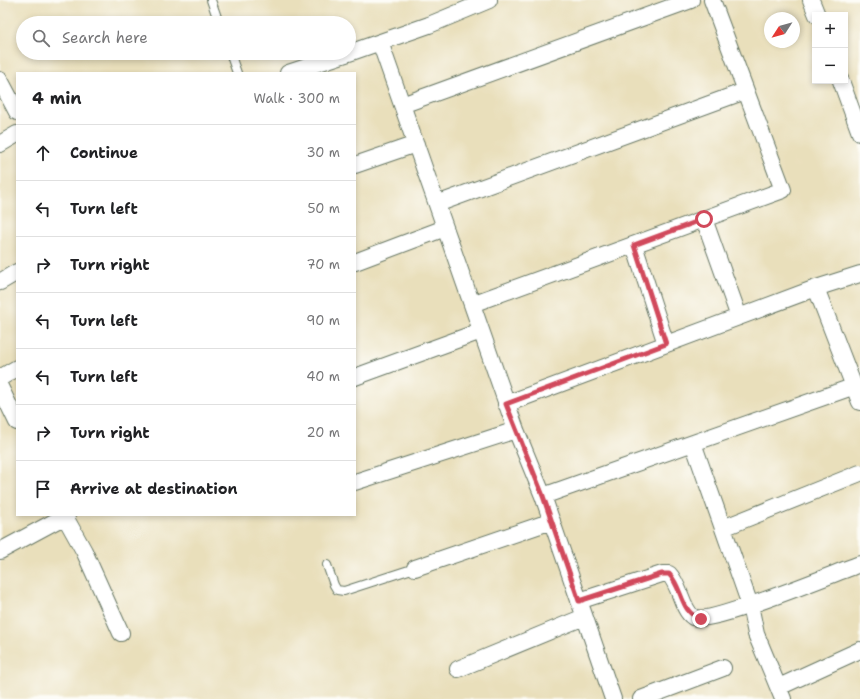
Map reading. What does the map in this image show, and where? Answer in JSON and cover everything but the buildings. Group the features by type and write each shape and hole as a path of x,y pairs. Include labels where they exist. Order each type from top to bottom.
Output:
{"street":[{"path":"356,51 489,0"},
{"path":"402,105 691,0"},
{"path":"472,304 783,190 712,0"},
{"path":"811,0 816,12"},
{"path":"380,42 506,404 543,496 613,699"},
{"path":"291,72 328,60"},
{"path":"0,80 16,110"},
{"path":"842,84 856,111 860,133"},
{"path":"436,204 745,91"},
{"path":"0,144 16,135"},
{"path":"356,165 416,144"},
{"path":"704,219 739,317"},
{"path":"356,262 445,228"},
{"path":"634,245 666,344"},
{"path":"0,282 16,273"},
{"path":"506,404 816,288 860,274"},
{"path":"816,288 860,402"},
{"path":"356,377 481,331"},
{"path":"0,378 16,369"},
{"path":"543,496 855,386"},
{"path":"0,387 10,419"},
{"path":"356,482 516,430"},
{"path":"693,443 750,605 756,634 781,693 860,650"},
{"path":"723,528 860,472"},
{"path":"0,551 63,516"},
{"path":"66,516 84,551 121,633"},
{"path":"415,568 552,521"},
{"path":"579,601 662,574 669,574 675,580 687,609 692,616 701,619 750,605 860,564"},
{"path":"458,669 584,616"},
{"path":"641,699 723,668"}],"lane":[{"path":"211,0 217,16"},
{"path":"232,60 237,72"},
{"path":"326,565 337,590 344,591 415,568"}],"route":[{"path":"701,619 692,616 687,609 675,580 669,574 662,574 579,601 543,496 506,404 666,344 634,245 704,219"}]}
